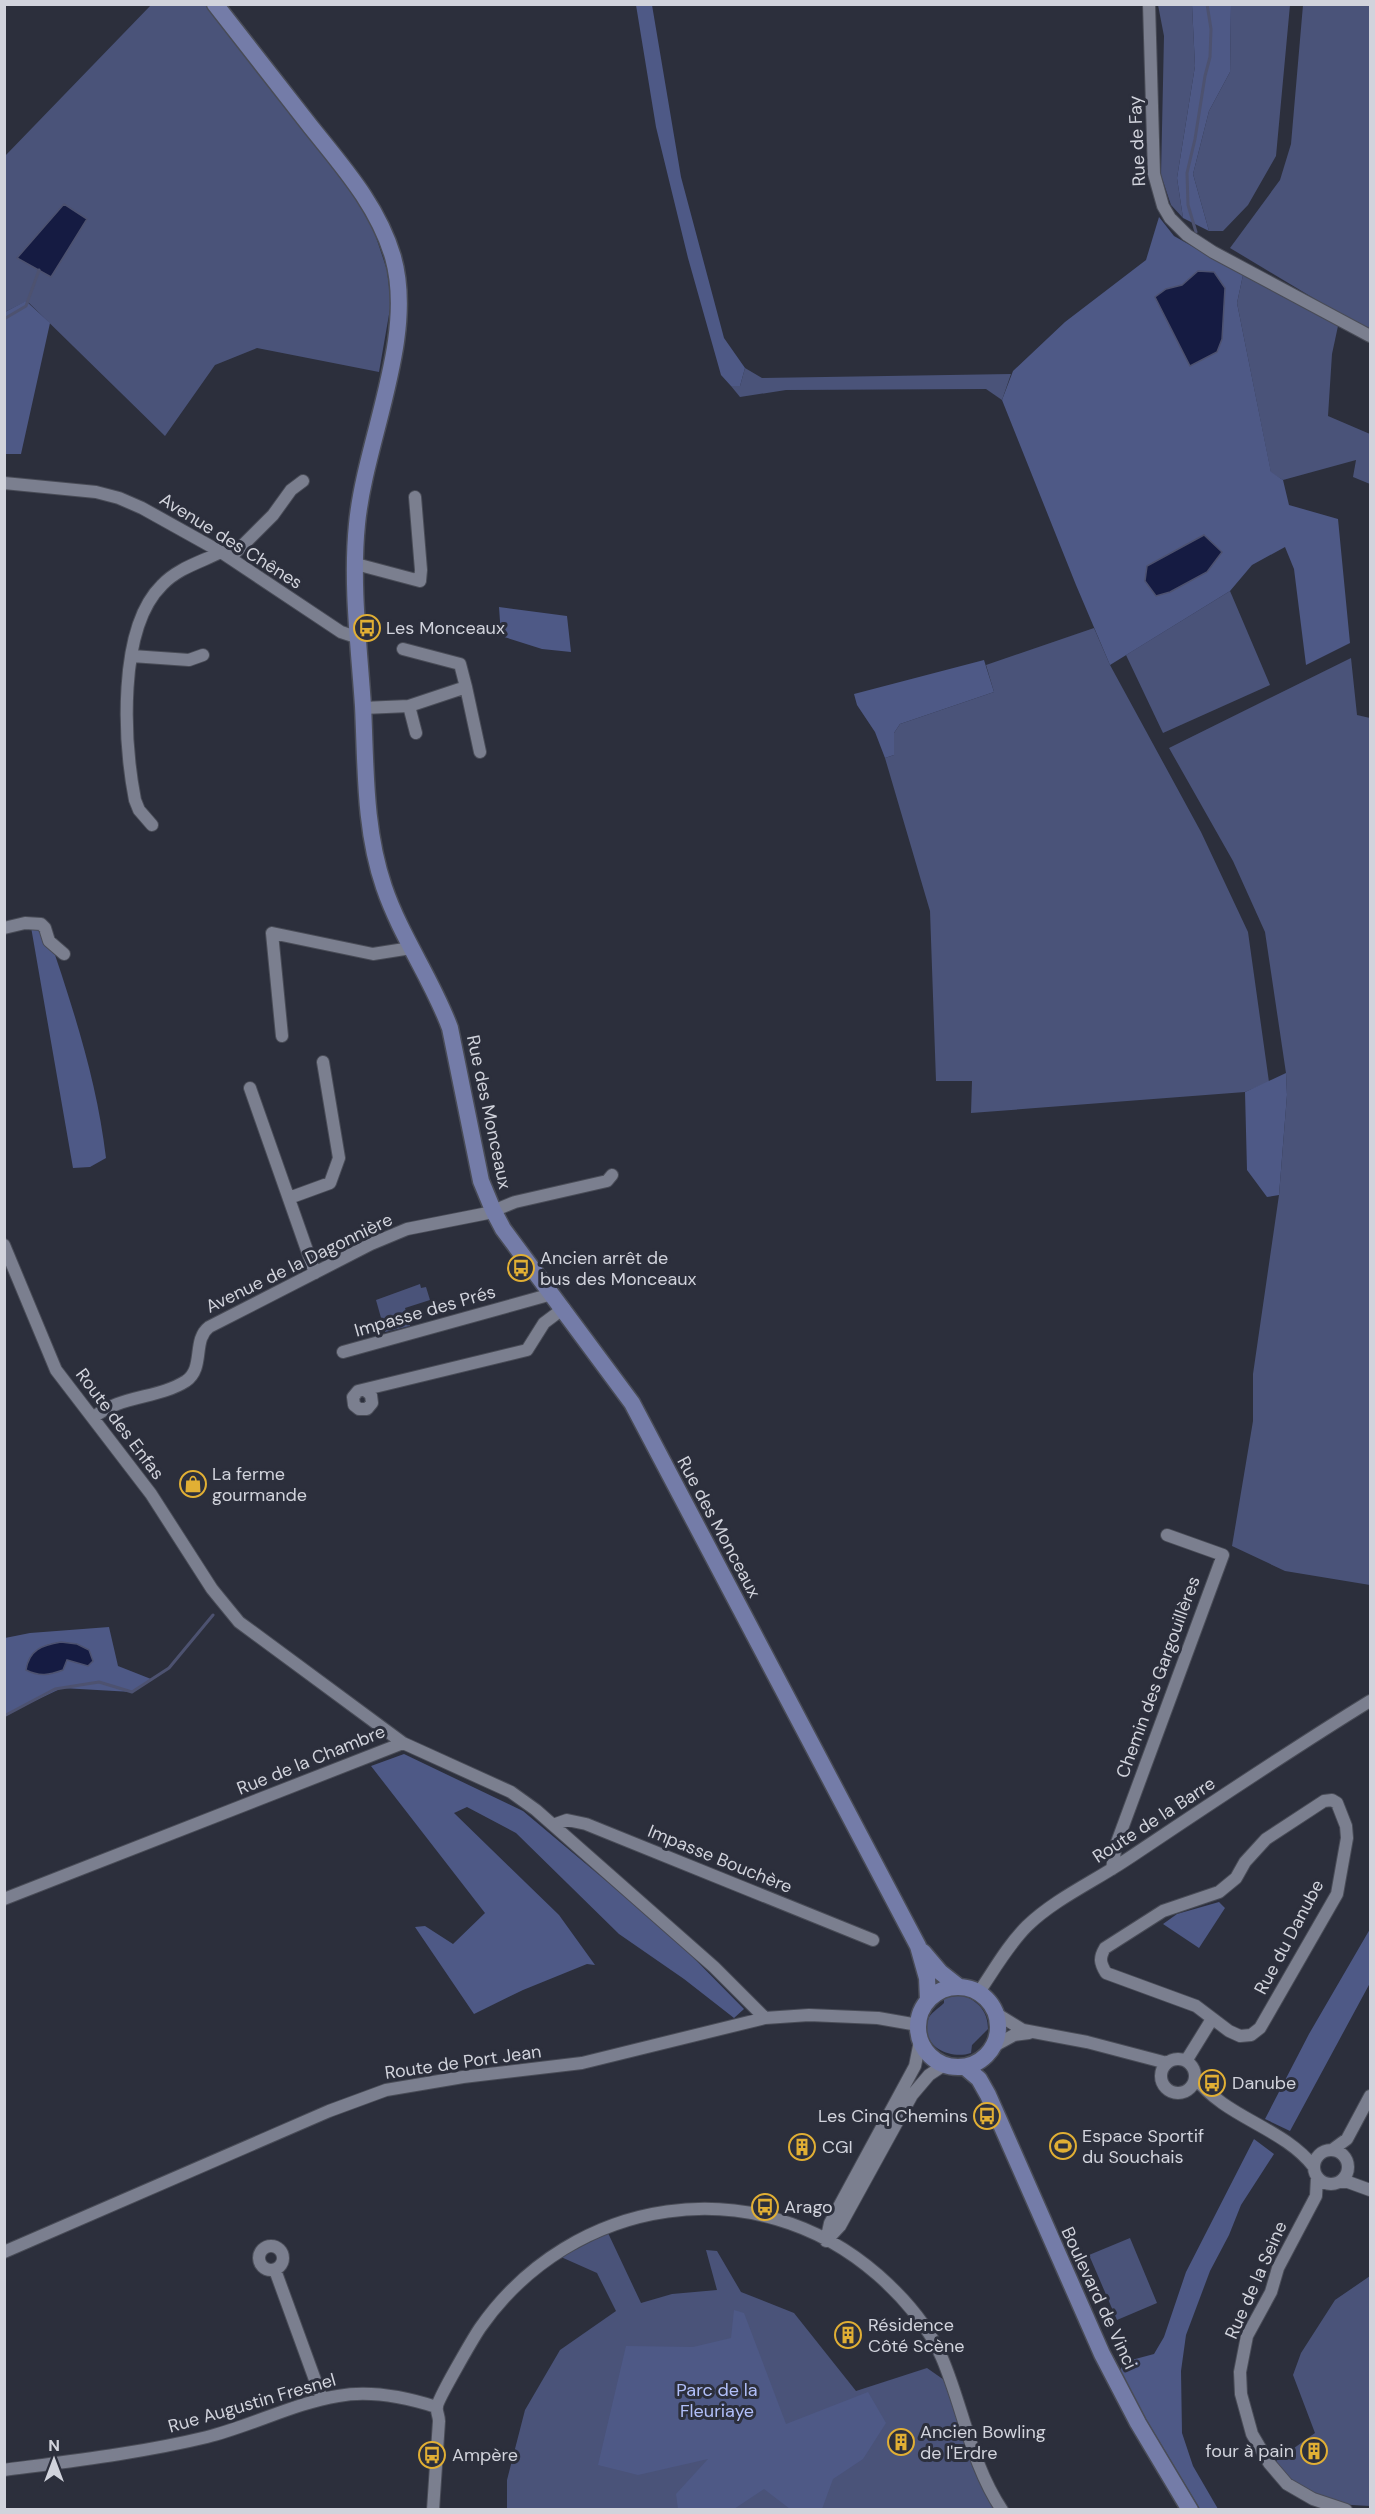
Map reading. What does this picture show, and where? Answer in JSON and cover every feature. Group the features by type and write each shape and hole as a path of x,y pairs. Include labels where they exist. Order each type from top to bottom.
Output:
{"main road":[{"name":"Rue des Monceaux","path":"215,4 361,192 383,228 393,259 398,289 398,327 360,496 355,546 369,815 374,849 384,889 411,948 442,1005 450,1028 481,1181 492,1210 503,1229 564,1308 632,1403 918,1946 925,1967 928,2000"},
{"name":"Rue des Monceaux","path":"918,1946 940,1972 959,1987"},
{"path":"959,1987 979,1992 991,2003 997,2014 999,2031 990,2052 965,2067 944,2065 930,2056 919,2033 921,2012 928,2000 942,1990 959,1987"},
{"name":"Boulevard de Vinci","path":"988,2095 983,2077 990,2052"},
{"name":"Boulevard de Vinci","path":"965,2067 979,2079 988,2095 1102,2355 1138,2423 1190,2510"}],"street":[{"name":"Rue de Fay","path":"1149,4 1156,187 1170,218 1187,235 1214,252 1371,336"},
{"path":"152,825 139,810 135,800 128,754 126,715 132,656 141,618 153,595 162,584 182,569 225,555 273,515 291,490 303,481"},
{"name":"Avenue des Chênes","path":"4,483 69,488 119,498 163,518 225,555 341,633 359,639"},
{"path":"356,564 420,581 415,497"},
{"path":"403,649 460,664 480,752"},
{"path":"132,656 189,660 203,655"},
{"path":"363,708 409,706 466,687"},
{"path":"409,706 416,733"},
{"path":"4,928 25,922 41,924 49,941 64,954"},
{"path":"282,1036 272,933 373,954 411,948"},
{"path":"289,1198 330,1183 339,1158 323,1062"},
{"path":"250,1088 315,1273"},
{"name":"Avenue de la Dagonnière","path":"93,1418 115,1405 185,1382 195,1370 204,1331 371,1244 407,1229 607,1181 612,1175"},
{"name":"Route des Enfas","path":"4,1245 56,1370 151,1494 212,1589 239,1622 403,1743"},
{"name":"Impasse des Prés","path":"344,1352 552,1294"},
{"path":"365,1390 527,1350 544,1323 564,1308"},
{"name":"Chemin des Gargouillères","path":"1112,1869 1116,1845 1223,1555 1167,1534"},
{"name":"Route de la Barre","path":"979,1992 1028,1925 1069,1895 1305,1741 1371,1701"},
{"name":"Rue de la Chambre","path":"4,1899 403,1743 511,1792 553,1825 714,1967 765,2018"},
{"name":"Rue du Danube","path":"1332,1800 1337,1803 1346,1826 1347,1838 1337,1894 1260,2028 1251,2035 1240,2036 1212,2019 1196,2007 1106,1972 1101,1965 1100,1957 1105,1948 1163,1911 1219,1892 1236,1878 1245,1862 1266,1839 1324,1801 1332,1800"},
{"name":"Impasse Bouchère","path":"553,1825 567,1820 586,1824 873,1940"},
{"path":"997,2014 1014,2026 1036,2033 1087,2042 1167,2063 1176,2060 1186,2061 1195,2077 1216,2099 1287,2143 1319,2154 1332,2150 1347,2139 1365,2118 1371,2096"},
{"name":"Route de Port Jean","path":"4,2252 366,2096 420,2083 582,2063 765,2018 809,2015 878,2018 919,2033"},
{"path":"1186,2061 1212,2019"},
{"path":"826,2241 830,2223 915,2066 919,2033"},
{"path":"990,2052 1014,2035 1036,2033"},
{"path":"1137,2056 1161,2077 1168,2091 1178,2094 1187,2091 1195,2077"},
{"path":"1161,2077 1167,2063"},
{"path":"826,2241 840,2226 912,2095 929,2075 944,2065"},
{"path":"1187,2091 1216,2099"},
{"path":"1334,2183 1346,2176 1347,2139"},
{"path":"1287,2143 1316,2172 1334,2183 1348,2182 1371,2190"},
{"path":"1332,2150 1371,2185"},
{"path":"1316,2172 1319,2154"},
{"name":"Rue de la Seine","path":"1316,2172 1316,2196"},
{"name":"Rue de la Seine","path":"1334,2183 1316,2196 1278,2268 1271,2292 1247,2336 1240,2372 1241,2394 1252,2434 1265,2457 1287,2484 1313,2499 1346,2510"},
{"path":"433,2510 439,2421 436,2407 473,2338 515,2284 563,2247 600,2229 636,2217 665,2211 716,2210 767,2217 808,2231 845,2251 877,2274 906,2305 933,2341 949,2376 979,2464 1002,2510"},
{"path":"275,2270 322,2399"},
{"name":"Rue Augustin Fresnel","path":"4,2470 127,2452 206,2437 236,2430 322,2399 353,2394 384,2394 436,2407"}],"green space":[{"path":"152,4 207,5 351,189 373,228 387,270 391,303 379,372 257,348 215,365 165,436 27,301 5,312 5,156"},
{"path":"636,5 652,5 681,177 724,338 745,368 740,386 731,386 721,375 688,258 656,127"},
{"path":"1158,5 1192,5 1195,66 1177,178 1183,218 1171,205 1161,175 1164,36"},
{"path":"1192,5 1231,5 1230,72 1209,111 1193,174 1209,231 1183,218 1177,178 1195,66"},
{"path":"1231,5 1290,5 1276,156 1248,205 1223,231 1209,231 1193,174 1209,111 1230,72"},
{"path":"1303,5 1370,5 1370,332 1230,248 1280,180 1291,144"},
{"path":"1159,217 1174,236 1243,275 1237,303 1271,472 1283,480 1289,505 1338,519 1350,643 1306,665 1294,569 1285,547 1252,565 1230,591 1110,665 1002,400 1013,371 1065,322 1146,260","holes":["1204,535 1145,581 1147,566"]},
{"path":"1243,275 1338,326 1332,354 1328,416 1370,434 1370,484 1353,477 1356,460 1283,480 1271,473 1237,303"},
{"path":"26,301 50,323 21,454 6,454 5,460 5,312"},
{"path":"745,368 762,378 1011,374 1002,400 986,389 786,390 740,397 731,386 740,386"},
{"path":"1230,591 1270,685 1163,733 1126,655"},
{"path":"499,607 567,616 571,652 542,649 501,636"},
{"path":"1094,628 1110,665 1201,832 1248,932 1269,1082 1245,1092 971,1113 972,1081 936,1081 930,911 885,758 894,755 894,733 900,724 994,692 986,665"},
{"path":"1351,658 1357,715 1370,718 1370,1585 1285,1571 1232,1546 1253,1421 1253,1374 1279,1195 1287,1095 1286,1073 1265,932 1233,861 1169,748"},
{"path":"984,660 994,692 900,724 894,733 894,755 885,758 875,732 857,705 854,694"},
{"path":"31,927 47,931 90,1071 106,1158 90,1167 73,1168"},
{"path":"1286,1073 1287,1095 1279,1195 1267,1197 1247,1170 1245,1092"},
{"path":"420,1284 421,1288 426,1287 430,1300 405,1308 410,1326 385,1332 376,1300"},
{"path":"109,1627 118,1666 151,1679 132,1692 62,1688 5,1715 5,1638 30,1633"},
{"path":"404,1754 523,1811 673,1937 744,2009 734,2018 684,1979 619,1934 516,1833 467,1807 454,1813 559,1915 595,1965 587,1964 523,1990 474,2014 415,1927 425,1926 453,1944 485,1913 371,1766"},
{"path":"1219,1902 1225,1908 1199,1948 1163,1924 1177,1914"},
{"path":"1370,1929 1370,1983 1290,2131 1265,2119 1309,2034"},
{"path":"962,1995 973,2000 981,2008 988,2023 988,2029 972,2045 971,2053 955,2055 946,2053 933,2044 927,2029 929,2018 944,2003 944,1998"},
{"path":"1254,2139 1274,2154 1241,2205 1229,2235 1210,2271 1186,2335 1181,2371 1182,2433 1193,2466 1218,2509 1200,2509 1119,2374 1124,2362 1154,2354 1164,2337 1186,2272"},
{"name":"Parc de la Fleuriaye","path":"608,2233 641,2303 672,2294 717,2290 706,2250 717,2251 741,2292 794,2313 856,2391 927,2368 947,2382 1001,2510 507,2510 507,2480 525,2410 560,2350 616,2311 597,2273 561,2257"},
{"path":"1130,2238 1157,2303 1117,2320 1089,2255"},
{"path":"1370,2276 1370,2506 1334,2504 1292,2484 1276,2461 1315,2433 1293,2375 1301,2353 1335,2300"},
{"path":"734,2310 744,2313 786,2424 868,2392 886,2423 863,2459 833,2479 822,2509 790,2509 764,2489 734,2509 678,2509 676,2494 708,2459 638,2475 598,2465 626,2346 693,2347 731,2338"}],"shaded area":[{"path":"64,204 87,219 51,277 17,258"},
{"path":"1198,271 1214,272 1225,288 1222,339 1217,352 1190,366 1155,297 1166,289 1182,285"},
{"path":"1204,535 1222,552 1207,572 1170,592 1156,596 1145,581 1147,566"},
{"path":"61,1642 77,1644 89,1650 93,1661 88,1666 67,1660 63,1670 49,1674 36,1674 26,1670 33,1653 48,1645"}],"waterway":[{"path":"1196,232 1188,205 1187,173 1210,57 1211,29 1207,4"},
{"path":"4,319 26,306 39,270"},
{"path":"4,1716 55,1689 99,1682 132,1692 169,1668 213,1615"}],"place":[{"name":"Les Monceaux","path":"367,628"},
{"name":"Ancien arrêt de bus des Monceaux","path":"521,1268"},
{"name":"La ferme gourmande","path":"193,1484"},
{"name":"Danube","path":"1212,2083"},
{"name":"Les Cinq Chemins","path":"987,2116"},
{"name":"Espace Sportif du Souchais","path":"1063,2146"},
{"name":"CGI","path":"802,2147"},
{"name":"Arago","path":"765,2207"},
{"name":"Résidence Côté Scène","path":"848,2335"},
{"name":"Ancien Bowling de l'Erdre","path":"901,2442"},
{"name":"four à pain","path":"1314,2451"},
{"name":"Ampère","path":"432,2455"}]}
